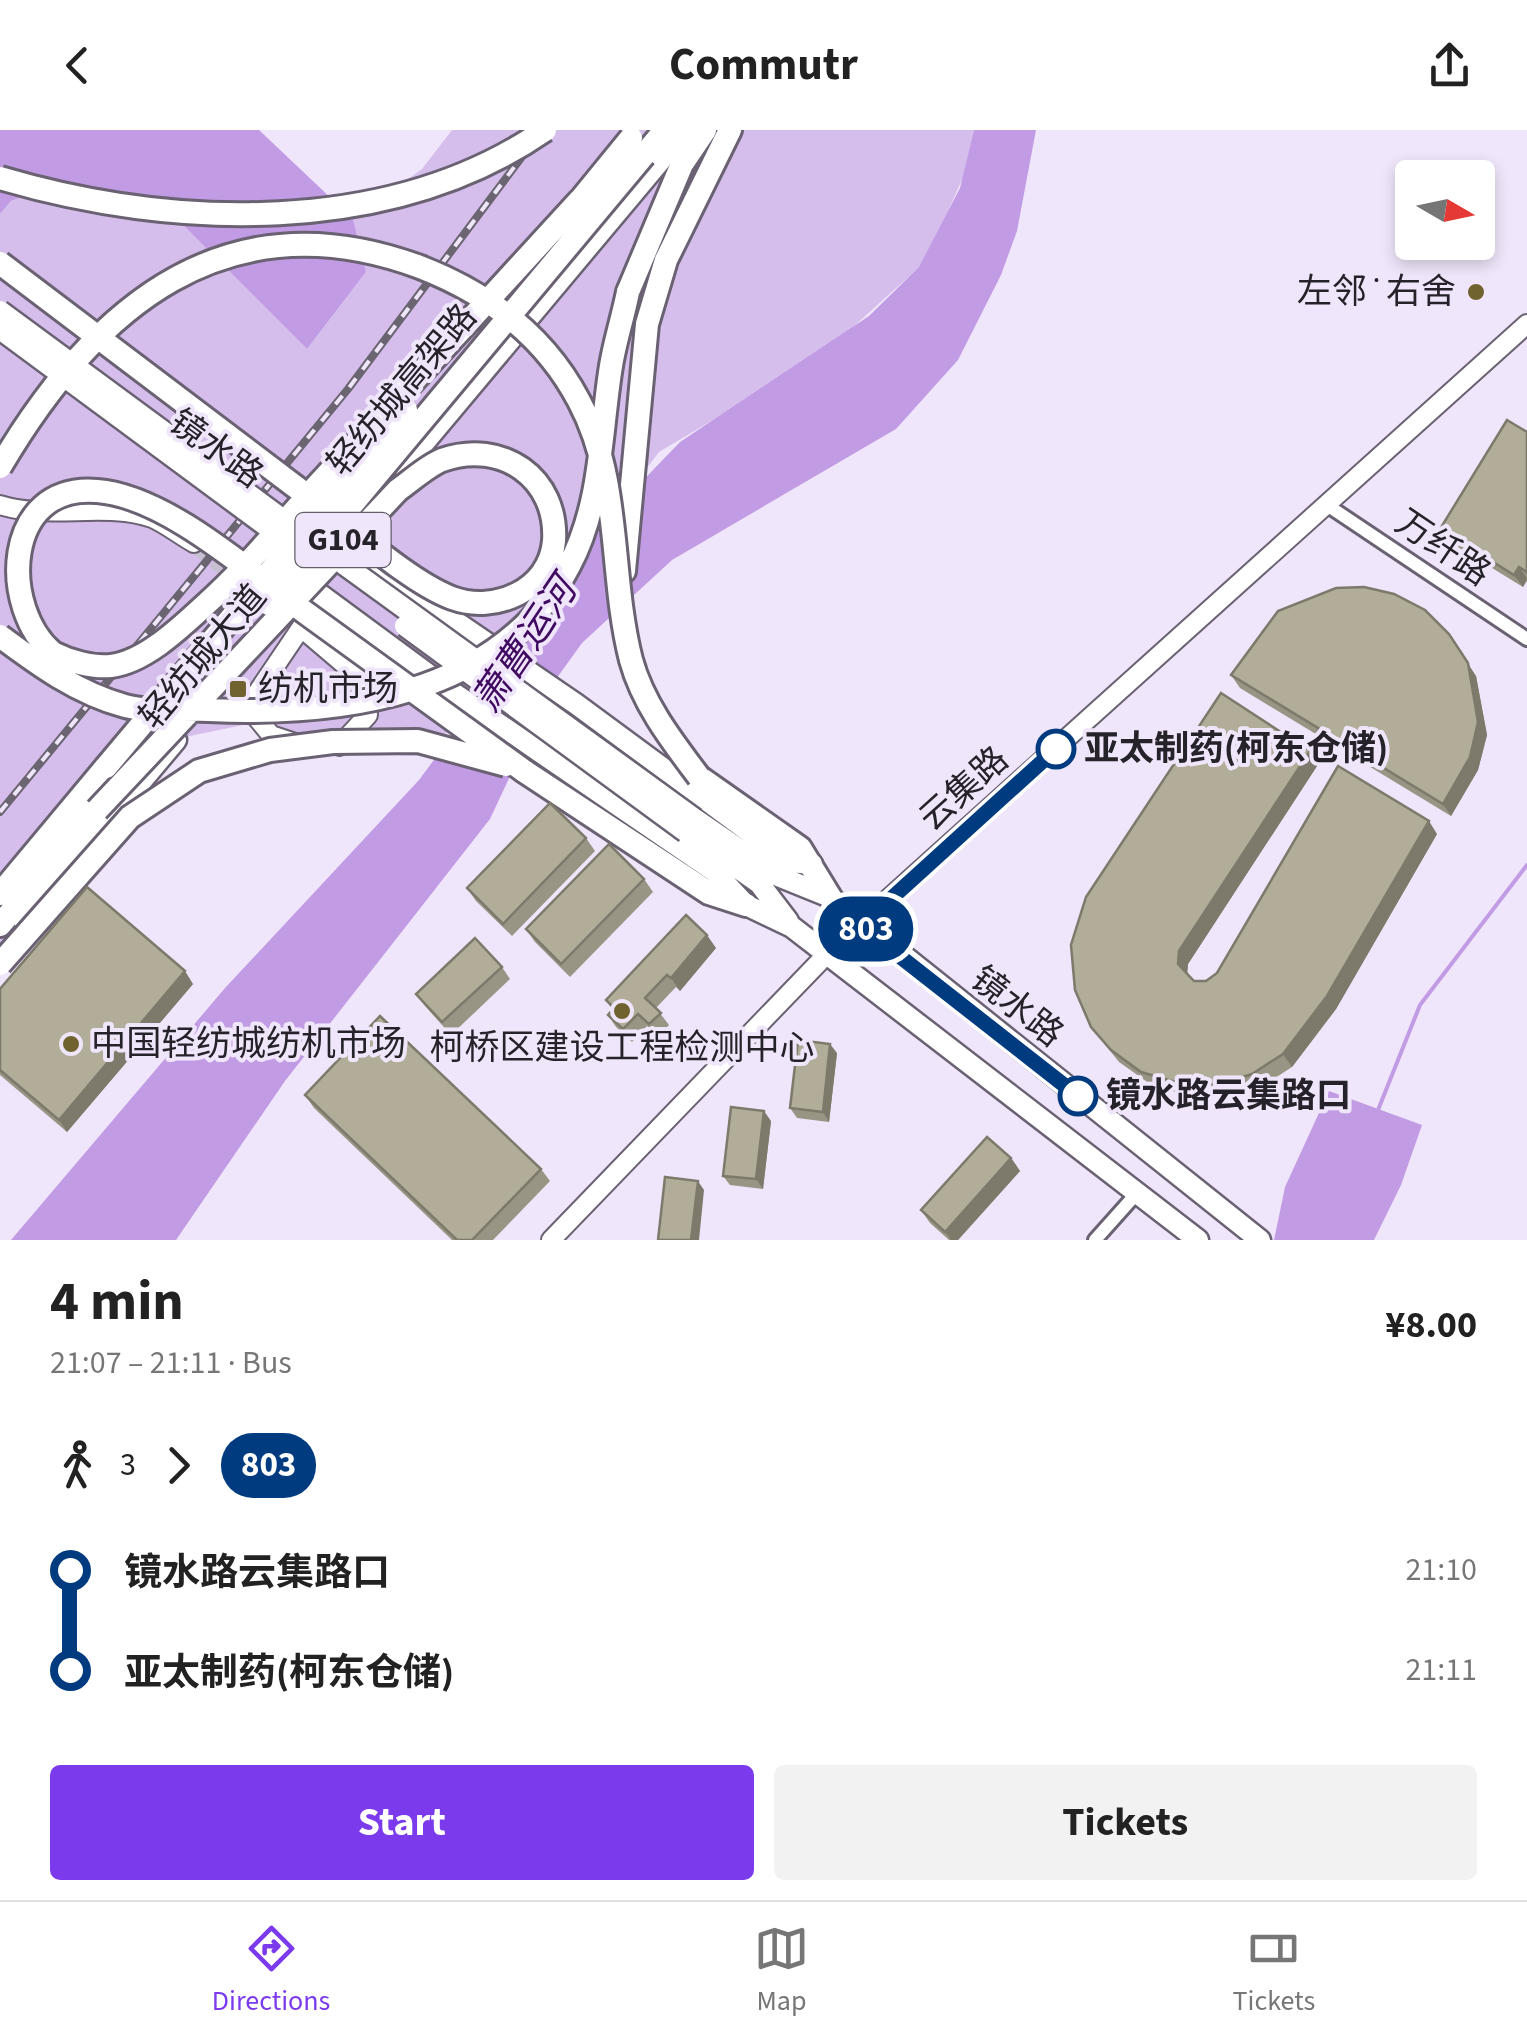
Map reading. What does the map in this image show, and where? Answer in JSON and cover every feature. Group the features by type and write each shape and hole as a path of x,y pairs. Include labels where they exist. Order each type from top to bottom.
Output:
{"highway":[{"path":"0,178 108,202 225,214 313,211 397,196 465,171 545,130"},
{"name":"轻纺城高架路","path":"0,894 638,130"},
{"name":"轻纺城高架路","path":"0,925 665,130"},
{"path":"0,636 56,678 127,707 251,712 398,695 458,673 503,646 538,614 569,566 590,514 611,366 628,292 674,180 705,130"},
{"path":"622,590 647,324 666,260 730,130"},
{"path":"580,200 246,562 233,575 208,602 160,643 112,666 70,662 37,645 11,618 3,582 6,550 18,525 41,505 82,489 120,492 160,511 228,557 244,568 583,812 708,893 746,905"},
{"path":"0,467 30,416 78,355 129,306 184,272 244,251 300,246 373,250 450,278 504,310 546,352 580,402 607,477 632,660 658,722 699,777 800,848 830,897"},
{"path":"0,263 342,522 357,533 373,545 450,598 481,604 514,598 534,583 553,554 555,519 548,495 524,468 485,455 442,460 384,504 370,519 357,534 97,810"},
{"path":"0,964 130,817 199,771 270,750 333,742 418,740 524,771"}],"main road":[{"name":"轻纺城大道","path":"0,879 626,130"},
{"name":"轻纺城大道","path":"0,949 314,591 340,544 686,130"},
{"path":"0,311 691,826 759,883 792,927"},
{"name":"镜水路","path":"0,330 691,826"},
{"path":"304,515 340,544 576,704 790,862 812,864"},
{"path":"270,555 456,694 714,871 746,905 792,927 1198,1240"},
{"path":"691,826 778,876 830,897"},
{"name":"镜水路","path":"830,897 861,926 1254,1235"}],"street":[{"name":"云集路","path":"551,1240 826,954 1527,324"},
{"path":"0,505 60,515 118,513 152,518 194,544"},
{"name":"万纤路","path":"1327,505 1527,639"},
{"path":"306,632 366,683 368,715 355,734 336,747 298,744 272,735 256,718 257,693 314,591"},
{"path":"1095,1240 1137,1193"}],"shaded area":[{"path":"452,130 974,130 964,175 926,261 821,356 659,452 429,756 293,752 248,724 185,737 0,947 0,214 11,201 60,184 183,225 307,349 366,272 353,219 422,169"}],"water":[{"path":"0,130 259,130 353,219 366,272 307,349 183,225 60,184 11,201 0,214"},
{"name":"萧曹运河","path":"974,130 1036,130 1017,231 1001,275 958,360 896,429 672,560 582,643 554,682 490,819 285,1081 176,1240 11,1240 225,988 419,780 546,609 600,525 680,442 869,316 919,267 960,188"},
{"path":"1329,1091 1422,1125 1401,1185 1374,1240 1274,1240 1285,1187"}],"building":[{"path":"1507,420 1527,432 1527,572 1519,567 1514,575 1440,529"},
{"path":"1364,587 1394,594 1425,610 1449,634 1468,663 1478,722 1470,757 1443,804 1231,675 1278,611 1336,588"},
{"path":"1221,693 1310,751 1179,951 1178,964 1194,981 1206,981 1217,973 1338,766 1429,821 1327,996 1283,1054 1252,1074 1217,1085 1179,1083 1141,1072 1111,1050 1091,1027 1075,990 1071,945 1086,897"},
{"path":"550,803 586,838 503,924 467,888"},
{"path":"609,844 644,879 561,964 526,929"},
{"name":"中国轻纺城纺机市场","path":"87,887 185,971 59,1120 0,1070 0,989"},
{"path":"686,915 707,935 671,978 667,975 645,998 661,1013 649,1024 638,1014 623,1029 608,1015 614,1008 606,1000"},
{"path":"475,938 502,967 442,1022 416,994"},
{"path":"380,1016 541,1169 472,1240 457,1240 305,1095"},
{"path":"798,1040 830,1044 823,1112 790,1108"},
{"path":"731,1107 764,1111 756,1179 723,1176"},
{"path":"987,1137 1011,1158 945,1232 921,1210"},
{"path":"665,1177 698,1181 691,1240 658,1240"}],"waterway":[{"path":"1378,1110 1420,1005 1527,865"}],"tunnel":[{"path":"194,543 306,632"}],"railway":[{"path":"0,812 348,389 542,130"}],"bus line":[{"name":"803","path":"1056,749 861,926 1078,1096"}],"place":[{"name":"左邻˙右舍","path":"1476,292"},
{"name":"纺机市场","path":"238,689"},
{"name":"亚太制药(柯东仓储)","path":"1056,749"},
{"name":"柯桥区建设工程检测中心","path":"622,1011"},
{"name":"中国轻纺城纺机市场","path":"71,1044"},
{"name":"镜水路云集路口","path":"1078,1096"}]}
